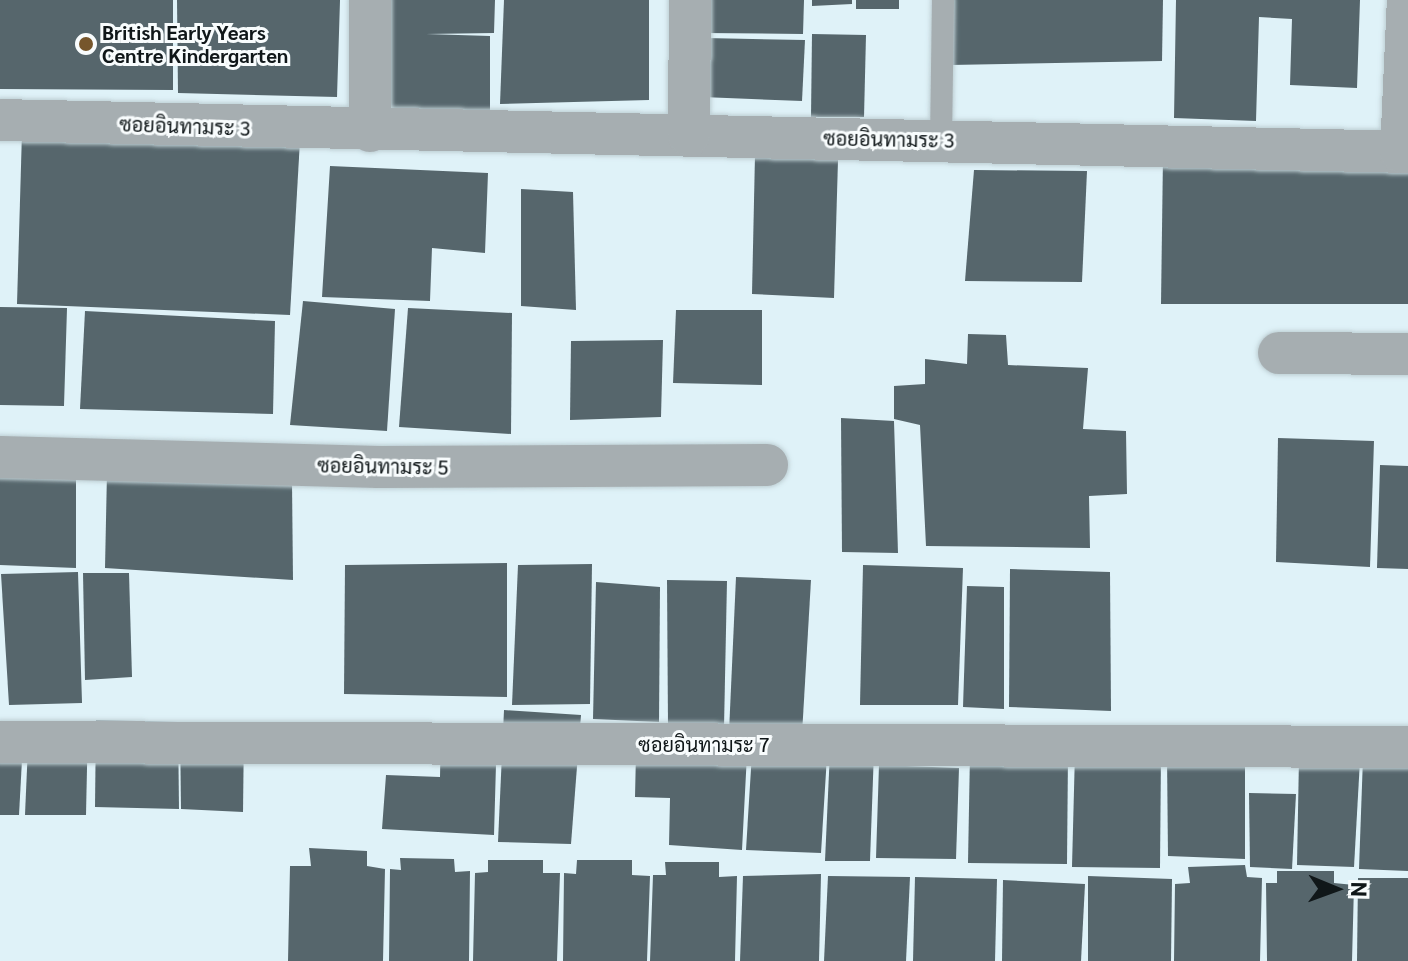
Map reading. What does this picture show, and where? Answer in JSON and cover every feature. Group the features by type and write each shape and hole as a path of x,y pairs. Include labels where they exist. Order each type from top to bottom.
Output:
{"street":[{"path":"370,0 370,131"},
{"path":"689,135 690,0"},
{"path":"1405,152 1408,0"},
{"name":"ซอยอินทามระ 3","path":"0,120 370,131 689,135 1405,152"},
{"path":"1279,353 1408,354"},
{"name":"ซอยอินทามระ 5","path":"0,457 379,467 767,465"},
{"name":"ซอยอินทามระ 7","path":"0,742 1408,747"}],"lane":[{"path":"941,141 943,0"}],"building":[{"name":"British Early Years Centre Kindergarten","path":"0,0 173,0 173,90 0,89"},
{"path":"177,0 340,0 337,97 178,93"},
{"path":"384,0 495,0 494,33 426,34 490,36 490,112 381,112"},
{"path":"504,0 649,0 649,100 500,104"},
{"path":"706,0 804,0 803,34 704,33"},
{"path":"812,0 852,0 852,4 812,6"},
{"path":"856,0 899,0 899,9 856,9"},
{"path":"952,0 1163,0 1162,61 950,65"},
{"path":"1176,0 1360,0 1357,88 1290,85 1292,19 1259,17 1256,121 1174,118"},
{"path":"812,34 866,35 864,117 811,117"},
{"path":"705,38 805,40 802,101 702,97"},
{"path":"22,132 300,140 290,315 17,304"},
{"path":"755,155 838,160 834,298 752,294"},
{"path":"1163,156 1408,162 1408,304 1161,304"},
{"path":"330,166 488,173 485,253 432,248 430,301 322,297"},
{"path":"974,170 1087,171 1082,282 965,281"},
{"path":"521,189 573,192 576,310 521,306"},
{"path":"303,301 395,309 387,431 290,425"},
{"path":"0,307 67,308 64,406 0,405"},
{"path":"408,308 512,313 511,434 399,427"},
{"path":"676,310 762,310 762,385 673,383"},
{"path":"85,311 275,321 273,414 80,409"},
{"path":"968,334 1006,335 1008,365 1088,368 1083,429 1126,431 1127,494 1089,496 1090,548 926,546 920,425 894,419 894,386 925,384 925,359 967,364"},
{"path":"663,340 661,417 570,420 571,341"},
{"path":"841,418 894,421 898,553 842,552"},
{"path":"1278,438 1374,441 1370,567 1276,562"},
{"path":"1380,465 1408,466 1408,569 1377,568"},
{"path":"0,470 76,471 76,568 0,565"},
{"path":"107,472 292,482 293,580 105,568"},
{"path":"507,563 507,697 344,694 345,565"},
{"path":"592,564 590,704 512,705 518,565"},
{"path":"863,565 963,568 958,705 860,705"},
{"path":"1010,569 1110,572 1111,711 1009,707"},
{"path":"78,572 82,703 9,705 1,574"},
{"path":"83,573 129,573 132,677 85,680"},
{"path":"736,577 811,580 802,734 729,732"},
{"path":"667,580 727,581 724,727 668,726"},
{"path":"596,582 660,587 659,722 593,719"},
{"path":"967,586 1004,587 1004,709 963,707"},
{"path":"504,710 581,715 571,844 498,842"},
{"path":"96,720 178,722 179,809 95,807"},
{"path":"88,721 86,815 25,815 29,723"},
{"path":"0,723 24,723 19,815 0,815"},
{"path":"441,724 497,729 494,835 382,829 386,775 440,777"},
{"path":"180,726 244,728 243,812 181,809"},
{"path":"1364,730 1408,732 1408,871 1359,869"},
{"path":"748,735 742,850 669,845 670,798 635,797 636,753"},
{"path":"753,736 828,739 821,853 746,850"},
{"path":"830,751 874,751 870,861 825,861"},
{"path":"1075,752 1161,752 1160,868 1072,867"},
{"path":"970,753 1068,754 1067,864 968,863"},
{"path":"1167,755 1245,756 1245,859 1168,856"},
{"path":"1299,758 1360,760 1354,867 1297,865"},
{"path":"879,765 959,768 956,859 876,858"},
{"path":"1249,793 1296,794 1292,869 1250,867"},
{"path":"309,848 367,851 367,866 385,869 383,961 288,961 290,866 311,866"},
{"path":"400,858 454,859 455,872 470,871 469,961 389,961 390,869 401,870"},
{"path":"488,860 543,860 543,873 560,873 557,961 473,961 475,873 488,872"},
{"path":"577,860 632,860 632,875 650,876 647,961 563,961 564,873 576,874"},
{"path":"665,862 719,862 719,877 737,876 735,961 650,961 653,875 666,875"},
{"path":"1245,865 1247,877 1262,878 1260,961 1174,961 1175,884 1190,883 1188,867"},
{"path":"1277,871 1334,871 1334,883 1354,885 1352,961 1267,961 1266,883 1277,883"},
{"path":"821,874 819,961 740,961 743,876"},
{"path":"828,876 910,877 906,961 824,961"},
{"path":"1088,876 1172,879 1171,961 1088,961"},
{"path":"915,877 997,879 995,961 913,961"},
{"path":"1358,878 1408,878 1408,961 1357,961"},
{"path":"1003,880 1085,884 1081,961 1002,961"}],"place":[{"name":"British Early Years Centre Kindergarten","path":"86,44"}]}
